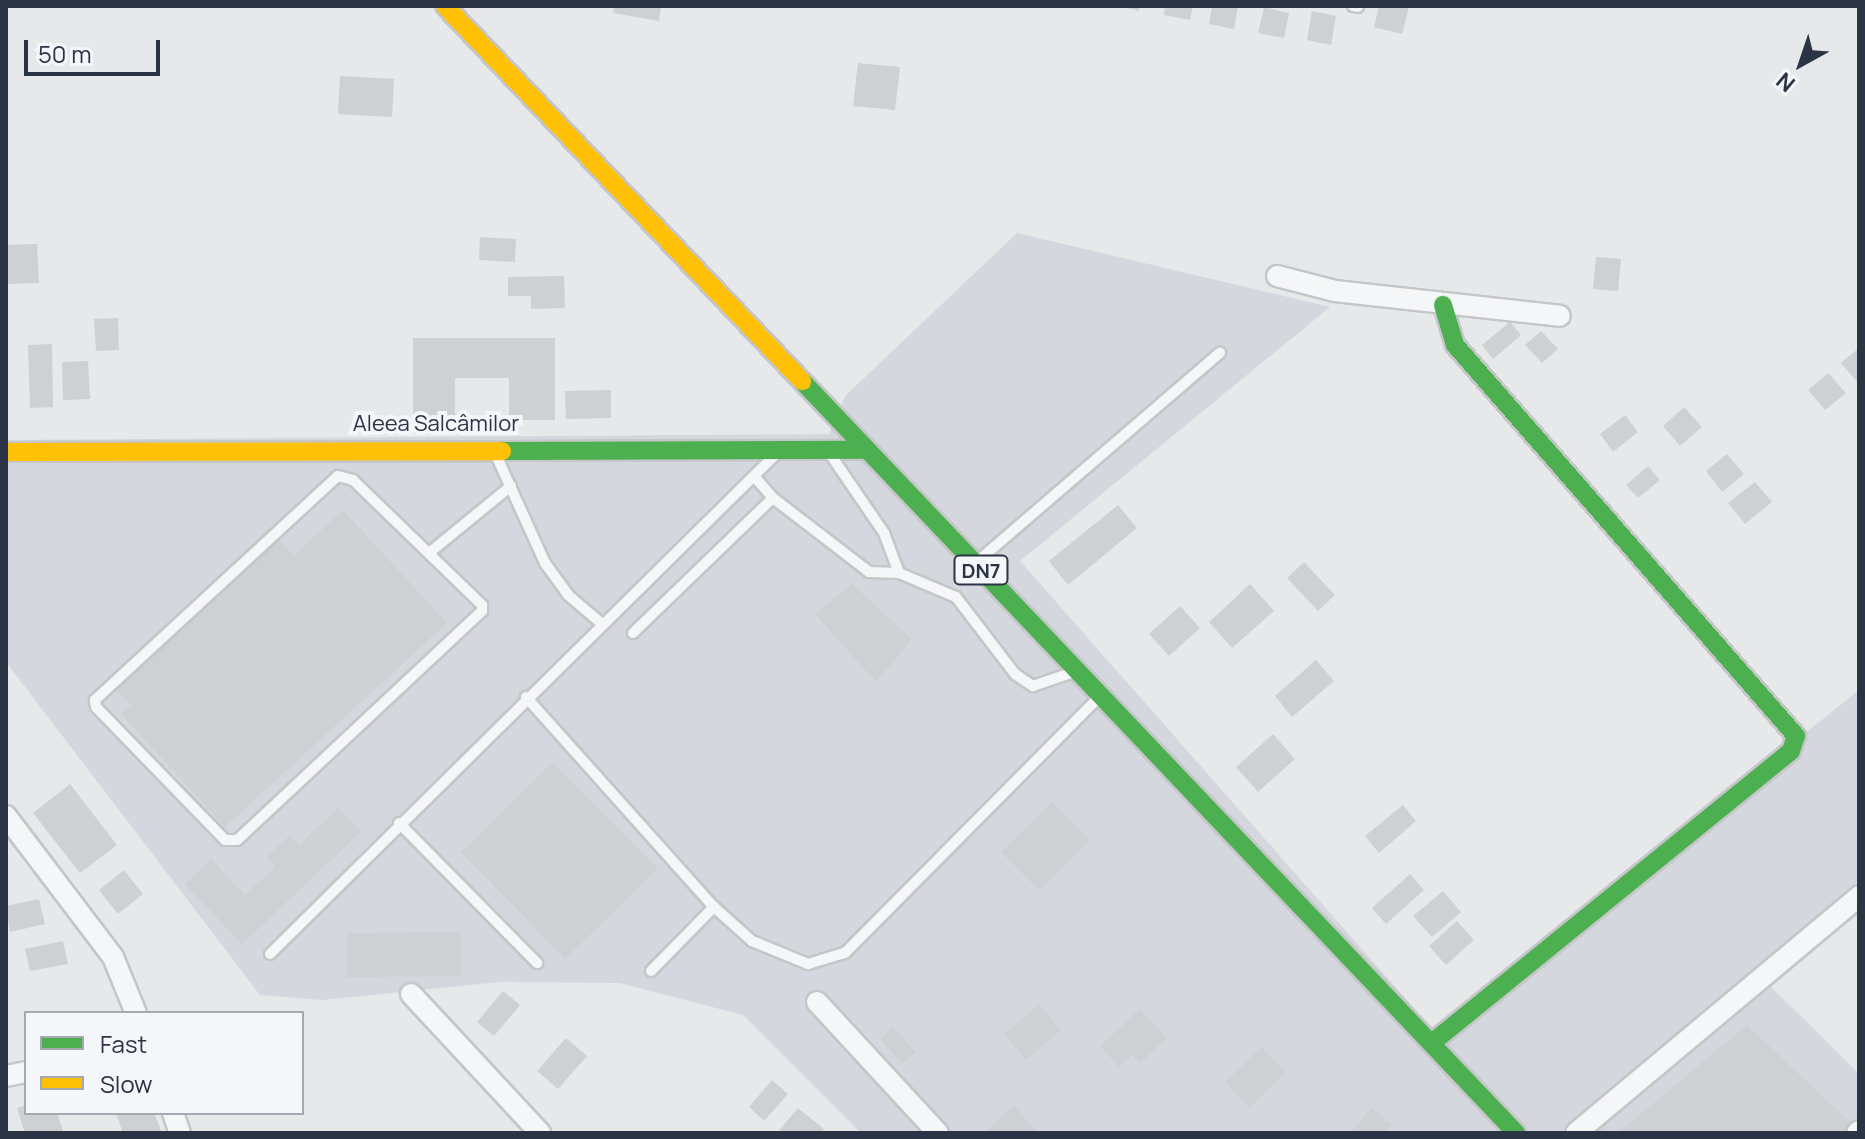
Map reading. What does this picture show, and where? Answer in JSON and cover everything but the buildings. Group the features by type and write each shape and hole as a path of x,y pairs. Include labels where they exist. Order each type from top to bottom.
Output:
{"street":[{"name":"DN7","path":"445,6 1433,1042 1516,1133"},
{"path":"1277,276 1335,291 1560,316"},
{"path":"1433,1042 1791,751 1796,736 1455,345 1443,305"},
{"name":"Aleea Salcâmilor","path":"6,452 493,448 866,450"},
{"path":"6,816 113,957 135,1011"},
{"path":"1576,1133 1859,896"},
{"path":"411,994 540,1133"},
{"path":"817,1002 938,1133"}],"lane":[{"path":"975,564 1220,353"},
{"path":"493,448 545,563 568,595 601,623"},
{"path":"270,954 601,623 783,448"},
{"path":"827,449 890,542 899,573"},
{"path":"338,476 353,480 429,553 482,605 476,620 237,840 221,838 96,707 97,696 338,476"},
{"path":"754,476 773,498 869,572 899,573 956,597 1015,674 1033,686 1076,670"},
{"path":"429,553 511,486"},
{"path":"633,633 773,498"},
{"path":"526,697 714,907 752,941 786,960 808,964 845,953 1100,696"},
{"path":"399,823 537,963"},
{"path":"651,971 714,907"}],"shaded area":[{"path":"1017,233 1330,307 1020,561 1435,1032 1859,690 1859,881 1756,972 1859,1074 1859,1133 861,1133 743,1015 620,983 500,982 322,1000 260,995 6,662 6,440 829,434 845,396"}],"traffic: fast":[{"path":"1433,1042 1791,751 1796,736 1455,345 1443,305"},
{"path":"802,381 1516,1133"},
{"path":"502,451 866,450"}],"traffic: slow":[{"path":"445,6 802,381"},
{"path":"6,452 502,451"}]}
